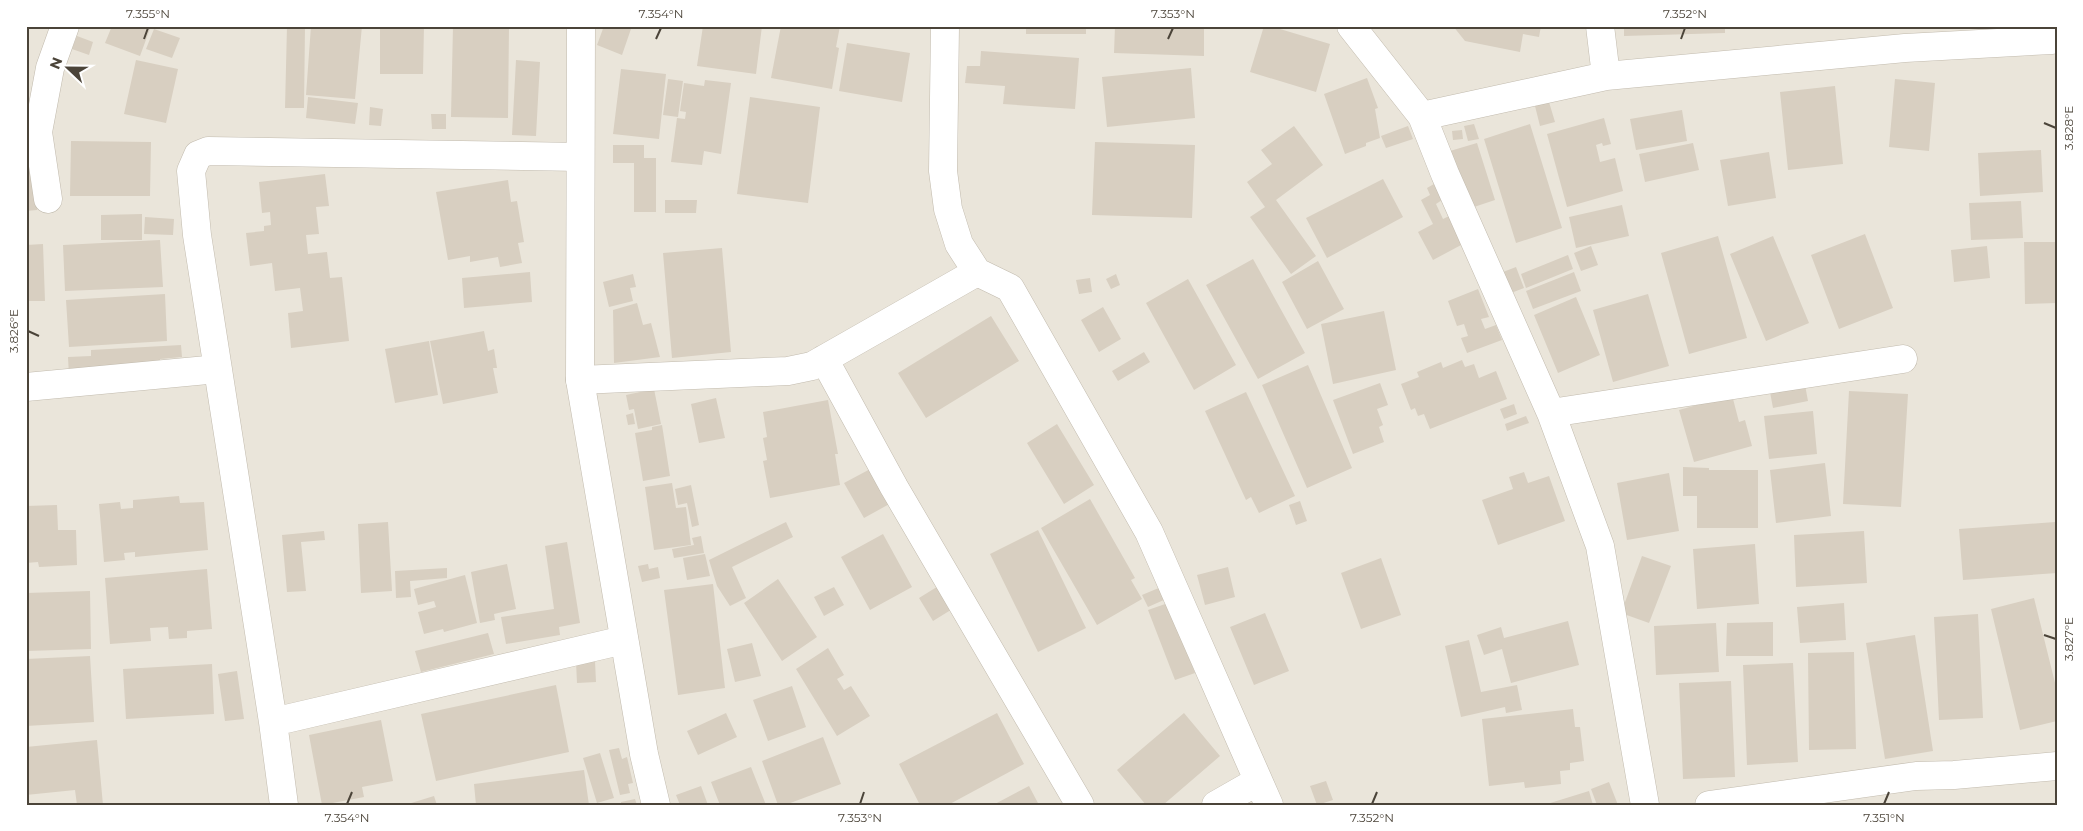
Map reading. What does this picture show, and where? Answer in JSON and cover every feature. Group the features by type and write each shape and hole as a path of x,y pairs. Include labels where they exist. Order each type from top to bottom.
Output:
{"street":[{"path":"48,198 38,132 50,68 65,26"},
{"path":"581,26 580,380 644,754 656,805"},
{"path":"945,26 943,172 948,209 959,244 977,272 1010,288 1149,532 1264,793 1216,805"},
{"path":"1351,26 1422,116 1445,174 1551,413 1600,546 1644,805"},
{"path":"1600,26 1606,76"},
{"path":"1422,116 1606,76 1903,37 2052,40"},
{"path":"284,805 273,722 197,235 191,171 198,155 208,151 580,157"},
{"path":"580,380 788,371 812,366 977,272"},
{"path":"824,359 894,487 1080,805"},
{"path":"1551,413 1904,359"},
{"path":"26,387 218,369"},
{"path":"273,722 624,640"},
{"path":"1709,805 1916,776 1954,775 2057,766"}],"shaded area":[{"path":"26,26 2057,26 2057,805 26,805"}],"building":[{"path":"112,26 151,26 140,56 105,43"},
{"path":"287,26 305,26 304,108 285,108"},
{"path":"311,26 362,26 355,99 306,95"},
{"path":"380,26 424,26 423,74 380,74"},
{"path":"453,26 509,26 508,118 451,117"},
{"path":"604,26 632,26 622,55 597,45"},
{"path":"703,26 762,26 756,74 697,66"},
{"path":"781,26 840,26 836,47 839,48 832,89 771,78"},
{"path":"1026,26 1086,26 1086,34 1026,34"},
{"path":"1115,26 1204,26 1204,56 1114,53"},
{"path":"1264,26 1270,26 1330,44 1316,92 1250,72"},
{"path":"1453,26 1541,26 1539,37 1523,34 1520,52 1465,41"},
{"path":"1624,26 1725,26 1725,33 1624,36"},
{"path":"154,29 180,38 172,58 146,49"},
{"path":"77,36 93,42 89,55 72,49"},
{"path":"847,43 910,53 902,102 839,91"},
{"path":"981,51 1079,58 1075,109 1003,104 1005,86 965,83 967,66 980,66"},
{"path":"136,60 178,69 166,123 124,114"},
{"path":"516,60 540,62 536,136 512,135"},
{"path":"1191,68 1195,118 1107,127 1102,77"},
{"path":"621,69 666,74 659,139 613,134"},
{"path":"1367,78 1378,108 1375,109 1380,138 1345,154 1324,94"},
{"path":"668,79 683,81 678,117 663,115"},
{"path":"1895,79 1935,83 1929,151 1889,147"},
{"path":"705,80 731,83 721,154 704,151 702,165 671,162 677,118 685,119 686,112 680,111 684,83 704,86"},
{"path":"1835,86 1843,164 1788,170 1780,92"},
{"path":"308,97 358,103 355,124 306,118"},
{"path":"750,97 820,107 808,203 737,194"},
{"path":"1549,102 1555,122 1540,126 1535,106"},
{"path":"370,107 383,109 381,126 369,125"},
{"path":"1682,110 1687,141 1636,150 1630,119"},
{"path":"431,114 446,114 446,129 432,129"},
{"path":"1604,118 1611,144 1603,146 1602,143 1596,145 1600,162 1615,158 1623,191 1567,207 1547,134"},
{"path":"1474,124 1479,139 1468,141 1464,126"},
{"path":"1530,124 1562,228 1516,243 1484,139"},
{"path":"1294,126 1323,165 1276,200 1316,256 1291,274 1250,217 1265,207 1247,182 1272,164 1261,150"},
{"path":"1408,126 1413,139 1386,148 1381,136"},
{"path":"1462,130 1463,139 1453,140 1452,131"},
{"path":"71,141 151,142 150,196 70,196"},
{"path":"1095,142 1195,145 1192,218 1092,215"},
{"path":"1477,143 1495,200 1468,209 1450,151"},
{"path":"1693,143 1699,170 1645,182 1639,154"},
{"path":"26,145 32,145 37,210 26,211"},
{"path":"613,145 644,145 644,158 656,158 656,212 634,212 634,163 613,163"},
{"path":"2041,150 2043,192 1980,196 1978,153"},
{"path":"1769,152 1776,198 1728,206 1720,160"},
{"path":"325,174 329,206 316,207 319,234 306,235 308,254 327,252 330,278 342,277 349,341 291,348 288,313 303,311 300,288 275,291 272,263 250,266 246,233 264,231 264,226 271,225 270,212 262,213 259,182"},
{"path":"1383,179 1403,217 1327,258 1306,218"},
{"path":"508,180 511,202 517,201 524,242 518,243 522,263 500,267 498,257 470,262 470,256 448,260 436,192"},
{"path":"1434,184 1442,200 1436,204 1443,219 1449,216 1463,244 1433,260 1418,232 1433,224 1421,200 1430,195 1427,188"},
{"path":"665,200 697,200 696,213 665,213"},
{"path":"2021,201 2023,238 1971,240 1969,203"},
{"path":"1622,205 1629,236 1576,248 1569,217"},
{"path":"142,214 142,240 101,240 101,215"},
{"path":"145,217 174,219 173,235 144,234"},
{"path":"1865,234 1893,308 1839,329 1811,255"},
{"path":"1718,236 1747,338 1689,354 1661,253"},
{"path":"1773,236 1809,323 1766,341 1730,254"},
{"path":"160,240 163,287 65,291 63,245"},
{"path":"2024,242 2057,242 2057,303 2025,304"},
{"path":"43,244 45,301 26,301 26,245"},
{"path":"1591,246 1598,265 1581,271 1574,253"},
{"path":"1987,246 1990,278 1954,282 1951,250"},
{"path":"722,248 731,352 672,358 663,253"},
{"path":"1568,255 1573,269 1526,288 1521,274"},
{"path":"1253,259 1305,353 1258,379 1206,285"},
{"path":"1318,261 1344,309 1307,329 1282,282"},
{"path":"1516,267 1524,288 1511,293 1503,272"},
{"path":"530,272 532,302 464,308 462,278"},
{"path":"1574,272 1581,291 1533,309 1526,291"},
{"path":"633,274 636,287 630,288 633,301 609,307 603,282"},
{"path":"1116,274 1120,285 1111,289 1106,279"},
{"path":"1090,278 1092,292 1079,294 1076,280"},
{"path":"1188,279 1236,365 1194,390 1146,303"},
{"path":"1478,289 1489,317 1481,319 1485,329 1496,325 1502,340 1467,353 1461,338 1468,336 1464,324 1457,326 1448,301"},
{"path":"165,294 167,341 69,347 66,300"},
{"path":"1648,294 1669,366 1613,382 1593,310"},
{"path":"1576,297 1600,355 1558,373 1534,315"},
{"path":"637,303 643,325 651,323 660,357 614,363 613,310"},
{"path":"1103,307 1121,339 1099,352 1081,320"},
{"path":"1384,311 1396,370 1333,384 1321,324"},
{"path":"991,316 1019,361 926,418 898,373"},
{"path":"484,331 488,351 494,349 497,368 493,368 498,393 443,404 430,341"},
{"path":"429,341 438,395 395,403 385,349"},
{"path":"181,345 182,357 160,359 160,366 69,376 68,357 91,356 91,350"},
{"path":"1144,352 1150,362 1118,381 1112,371"},
{"path":"1462,360 1465,367 1474,364 1479,378 1496,371 1507,399 1430,429 1424,414 1418,416 1415,408 1411,410 1401,384 1419,377 1417,372 1441,362 1443,368"},
{"path":"1308,365 1352,468 1307,488 1262,385"},
{"path":"1380,383 1388,405 1377,409 1383,425 1379,427 1384,442 1353,454 1333,400"},
{"path":"1805,385 1808,401 1773,408 1770,392"},
{"path":"654,389 661,424 638,429 634,409 629,410 626,395"},
{"path":"1849,391 1908,394 1901,507 1843,504"},
{"path":"1246,392 1295,496 1259,513 1251,497 1246,500 1205,411"},
{"path":"1732,395 1739,422 1745,420 1752,446 1694,462 1679,410"},
{"path":"716,398 725,438 699,443 691,404"},
{"path":"828,400 838,454 835,454 840,485 770,498 763,461 767,460 763,438 767,437 763,412"},
{"path":"1514,404 1517,414 1504,419 1500,409"},
{"path":"1813,411 1817,454 1769,459 1764,416"},
{"path":"633,413 635,424 628,425 626,415"},
{"path":"1526,416 1529,423 1507,431 1505,424"},
{"path":"1057,424 1094,485 1064,504 1027,443"},
{"path":"662,425 670,476 643,481 635,433 652,430 652,427"},
{"path":"1825,463 1831,516 1776,523 1770,470"},
{"path":"874,467 893,502 864,518 844,483"},
{"path":"1683,467 1709,468 1709,470 1758,470 1758,528 1697,528 1697,496 1683,496"},
{"path":"1524,472 1528,483 1549,476 1565,521 1498,545 1482,500 1513,489 1509,477"},
{"path":"1669,473 1679,531 1627,540 1617,483"},
{"path":"672,483 676,508 686,507 691,545 654,550 645,487"},
{"path":"691,485 699,525 692,527 687,503 678,505 675,489"},
{"path":"179,496 180,503 204,502 208,550 135,557 135,552 124,553 125,560 104,562 99,504 120,502 121,509 133,508 133,500"},
{"path":"1090,499 1135,578 1131,580 1142,599 1097,625 1041,528"},
{"path":"1300,501 1307,521 1296,525 1289,505"},
{"path":"57,505 58,530 76,530 77,565 39,567 38,562 26,563 26,506"},
{"path":"388,522 392,591 361,593 358,524"},
{"path":"786,522 793,537 732,567 746,598 730,606 717,586 709,560"},
{"path":"2055,522 2057,573 1963,580 1959,529"},
{"path":"1038,530 1086,628 1038,652 990,554"},
{"path":"324,531 325,540 301,542 306,591 287,592 282,535"},
{"path":"1864,531 1867,583 1796,587 1794,535"},
{"path":"883,534 912,587 870,610 841,557"},
{"path":"701,536 704,553 674,558 672,549 694,545 692,538"},
{"path":"567,542 580,623 559,627 560,635 506,644 501,617 554,609 545,546"},
{"path":"1755,544 1759,604 1697,609 1693,549"},
{"path":"705,554 710,576 687,580 683,558"},
{"path":"1642,556 1671,566 1649,623 1621,613"},
{"path":"1381,558 1401,615 1361,629 1341,573"},
{"path":"507,564 516,609 494,614 495,620 480,623 471,572"},
{"path":"648,564 649,569 658,567 660,578 642,582 638,566"},
{"path":"1228,567 1235,597 1205,605 1197,575"},
{"path":"447,568 447,578 410,581 411,597 396,598 395,571"},
{"path":"207,569 212,629 187,631 187,638 169,639 168,627 150,628 151,641 110,644 105,578"},
{"path":"465,575 477,623 444,632 443,629 424,634 418,612 436,607 434,601 418,605 414,589"},
{"path":"778,579 817,637 782,661 744,603"},
{"path":"713,584 725,688 678,695 664,590"},
{"path":"940,585 954,608 933,621 919,598"},
{"path":"834,587 844,605 824,616 814,597"},
{"path":"1161,587 1166,599 1148,607 1142,595"},
{"path":"90,591 91,649 26,651 26,593"},
{"path":"2034,598 2057,691 2057,721 2020,730 1991,609"},
{"path":"1168,603 1195,673 1175,680 1148,610"},
{"path":"1844,603 1846,640 1800,643 1797,607"},
{"path":"1265,613 1289,671 1254,685 1230,627"},
{"path":"1978,614 1983,718 1939,720 1934,617"},
{"path":"1568,621 1579,665 1511,683 1502,649 1484,655 1477,635 1501,627 1504,638"},
{"path":"1773,622 1773,656 1726,656 1727,623"},
{"path":"1716,623 1719,672 1656,675 1654,626"},
{"path":"488,633 494,654 421,672 415,651"},
{"path":"1915,635 1933,751 1885,759 1866,643"},
{"path":"1469,640 1481,692 1517,685 1522,710 1506,713 1505,707 1461,717 1445,646"},
{"path":"752,643 761,676 735,682 727,649"},
{"path":"828,648 844,675 837,679 844,690 851,686 870,716 837,736 796,669"},
{"path":"1854,652 1856,749 1809,750 1808,653"},
{"path":"90,656 94,722 26,726 26,659"},
{"path":"595,661 596,682 577,683 576,662"},
{"path":"1793,663 1798,762 1747,765 1743,665"},
{"path":"212,664 214,714 126,719 123,669"},
{"path":"237,671 244,719 225,721 218,674"},
{"path":"1731,681 1735,777 1683,779 1679,683"},
{"path":"556,685 569,752 436,781 421,714"},
{"path":"792,686 806,727 768,741 753,700"},
{"path":"1573,709 1575,727 1580,727 1584,761 1570,763 1570,770 1560,771 1561,784 1525,788 1524,782 1489,786 1482,719"},
{"path":"726,713 737,737 698,755 687,731"},
{"path":"997,713 1024,764 948,805 920,805 899,764"},
{"path":"1184,713 1220,756 1163,805 1146,805 1117,770"},
{"path":"381,720 393,781 362,787 364,797 322,805 309,735"},
{"path":"823,737 841,784 785,805 778,805 762,761"},
{"path":"97,740 103,805 77,805 75,790 26,795 26,747"},
{"path":"619,748 622,759 627,757 633,783 628,784 630,793 620,795 609,750"},
{"path":"600,753 614,798 597,803 583,758"},
{"path":"751,767 766,805 720,805 711,782"},
{"path":"584,770 589,805 476,805 474,784"},
{"path":"1326,781 1333,800 1317,805 1310,786"},
{"path":"1609,782 1618,805 1597,805 1591,789"},
{"path":"701,786 708,805 680,805 676,795"},
{"path":"1029,786 1039,805 993,805"},
{"path":"1589,791 1593,805 1547,805 1547,804"},
{"path":"434,796 437,805 408,805 408,804"},
{"path":"635,799 637,805 621,805 621,802"}]}
